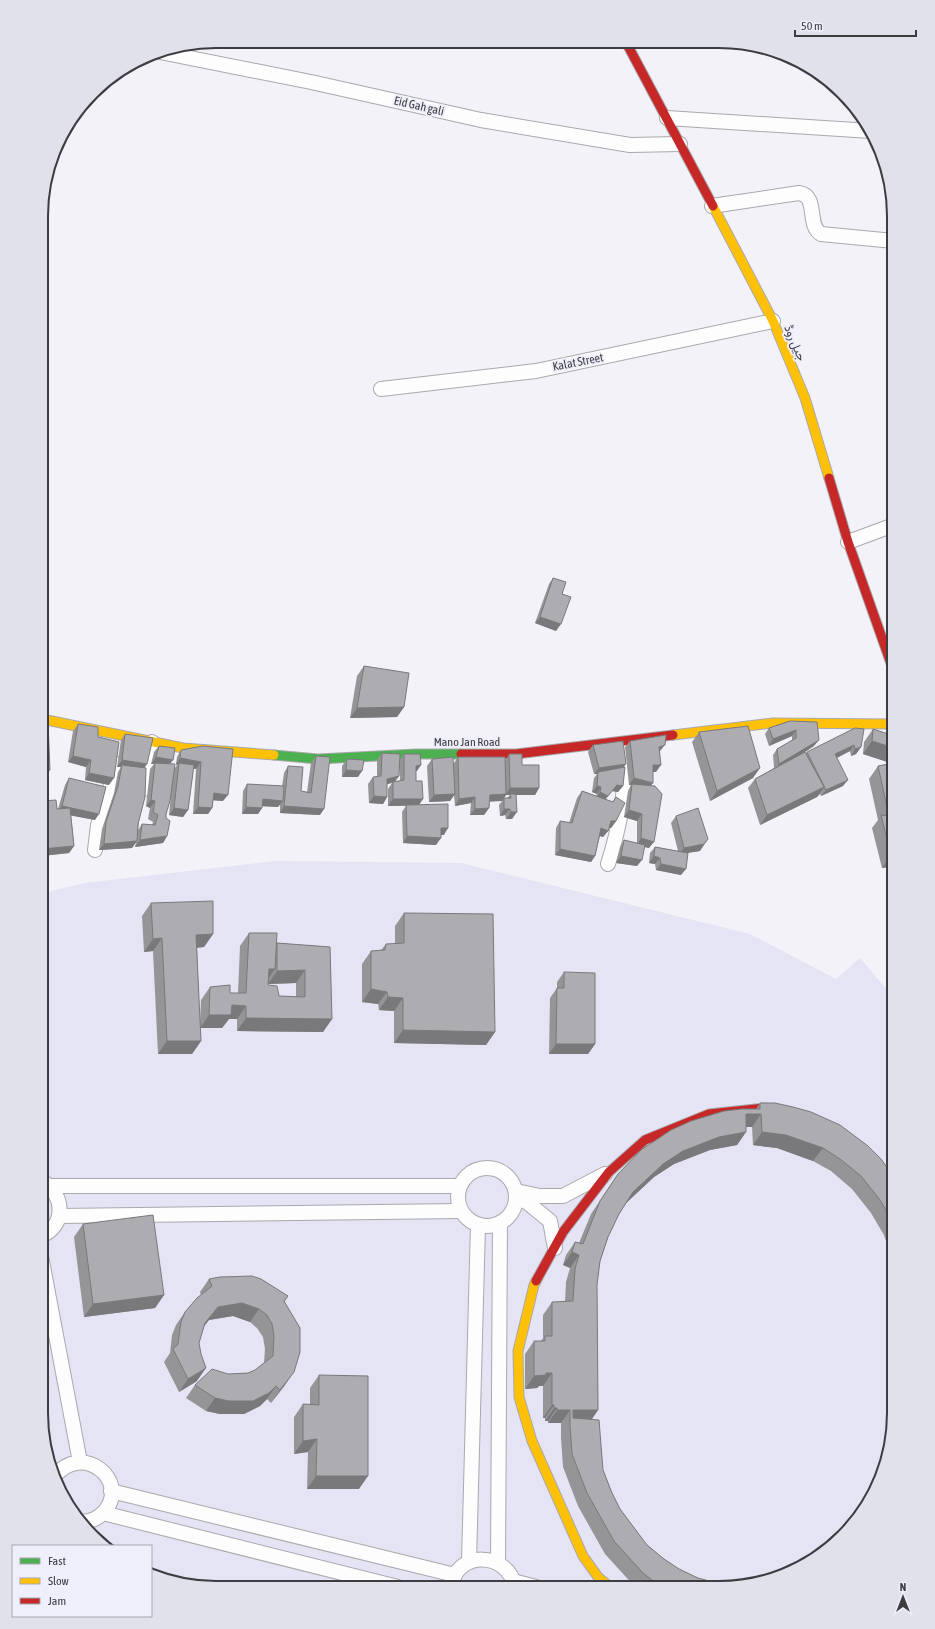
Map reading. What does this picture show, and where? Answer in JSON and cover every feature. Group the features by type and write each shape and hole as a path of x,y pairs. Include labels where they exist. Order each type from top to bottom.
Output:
{"street":[{"name":"جیل روڈ","path":"629,48 773,321 805,398 848,542 887,652"},
{"name":"Eid Gah gali","path":"171,54 311,82 481,120 630,145 680,144"},
{"path":"667,118 864,131"},
{"path":"712,206 799,193 805,194 809,198 814,227 821,234 887,240"},
{"name":"Kalat Street","path":"381,389 536,371 773,321"},
{"path":"848,542 887,528"},
{"name":"Mano Jan Road","path":"48,721 183,748 318,759 416,754 516,754 773,723 887,724"},
{"path":"95,850 98,825 110,790 118,735"},
{"path":"143,800 146,772 152,742"},
{"path":"608,864 613,848 622,795 624,773 621,742"},
{"path":"603,1581 598,1577 583,1556 563,1513 532,1441 519,1398 518,1351 534,1285 563,1232 609,1172 645,1140 709,1114 765,1108 794,1115"},
{"path":"487,1167 497,1169 506,1174 512,1181 516,1194 512,1212 507,1219 493,1226 478,1225 471,1222 461,1211 458,1203 457,1194 459,1186 470,1172 478,1168 487,1167"},
{"path":"516,1194 563,1196 609,1172"},
{"path":"48,1184 459,1186"},
{"path":"48,1186 55,1192 59,1200 60,1208 59,1216 51,1230 48,1232"},
{"path":"516,1194 550,1221 555,1248"},
{"path":"59,1216 461,1211"},
{"path":"498,1563 500,1223"},
{"path":"469,1562 478,1225"},
{"path":"48,1293 80,1462"},
{"path":"59,1472 70,1464 80,1462 89,1463 98,1467 105,1474 111,1491 108,1506 96,1519 88,1521"},
{"path":"111,1491 453,1581 461,1567 469,1562 479,1559 489,1560 498,1563 510,1574 513,1581"},
{"path":"103,1513 374,1581"}],"shaded area":[{"path":"276,861 461,863 750,934 836,979 860,958 887,990 887,1424 884,1446 870,1487 859,1506 845,1524 838,1532 812,1553 793,1564 752,1578 730,1581 205,1581 183,1578 152,1568 152,1545 113,1545 105,1539 97,1532 76,1506 65,1487 51,1446 48,1424 48,892 85,883"}],"building":[{"path":"553,578 566,582 562,594 571,597 561,624 540,617"},
{"path":"364,666 409,673 404,707 357,708"},
{"path":"790,721 817,722 819,740 779,764 777,749 796,738 796,730 773,739 769,728"},
{"path":"48,723 50,770 48,770"},
{"path":"78,724 98,727 98,737 119,742 114,778 89,773 91,760 73,756"},
{"path":"748,726 760,768 717,791 699,732"},
{"path":"855,728 864,729 861,747 855,749 854,745 835,754 848,780 826,790 807,752"},
{"path":"873,729 887,734 887,746 872,741"},
{"path":"125,734 153,738 147,764 122,760"},
{"path":"666,735 665,745 659,747 661,765 653,765 653,783 634,778 630,741"},
{"path":"623,741 626,764 599,768 593,745"},
{"path":"159,746 175,748 173,760 156,757"},
{"path":"203,746 233,749 228,795 214,793 212,808 198,807 201,762 180,758 181,750"},
{"path":"805,752 824,787 767,815 755,779"},
{"path":"382,753 400,754 399,776 387,779 387,797 374,796 373,777 381,776"},
{"path":"404,754 420,754 421,765 416,766 416,781 422,781 423,799 393,799 393,782 404,780"},
{"path":"509,754 522,754 522,765 539,765 539,788 510,788"},
{"path":"316,756 330,757 324,809 284,806 288,766 303,767 301,791 311,793"},
{"path":"453,757 455,794 434,795 432,759"},
{"path":"458,757 505,757 506,794 490,795 489,808 475,809 475,797 459,799"},
{"path":"347,759 364,760 362,771 346,770"},
{"path":"155,763 175,764 170,801 166,814 166,818 170,821 167,836 140,840 142,824 155,825 158,815 153,812 155,801 151,800"},
{"path":"179,763 194,765 188,810 174,808"},
{"path":"887,764 887,807 878,766"},
{"path":"122,765 146,768 145,797 138,824 137,841 104,844 106,822 118,786"},
{"path":"625,767 623,786 617,785 608,796 600,792 601,787 597,786 598,772"},
{"path":"69,778 106,787 99,814 62,806"},
{"path":"247,784 284,786 283,801 263,799 262,808 246,807"},
{"path":"632,784 655,786 662,794 654,842 641,838 642,814 629,810"},
{"path":"582,791 613,802 616,797 625,803 616,821 611,821 608,831 601,828 595,856 560,849 560,821 572,823"},
{"path":"510,794 516,794 517,812 511,812 510,809 504,809 504,798 511,798"},
{"path":"56,800 57,809 70,808 74,846 48,848 48,801"},
{"path":"448,804 448,828 441,828 441,838 407,836 406,805"},
{"path":"698,808 708,839 704,844 684,848 676,816"},
{"path":"881,815 887,816 887,839"},
{"path":"624,840 645,845 642,860 621,856"},
{"path":"655,847 688,853 686,869 661,864 660,858 654,856"},
{"path":"213,901 213,934 196,935 201,1041 167,1041 162,938 153,939 151,903"},
{"path":"404,913 493,914 495,1032 403,1030 403,998 388,997 387,992 371,989 371,951 385,950 386,944 404,943"},
{"path":"249,933 277,933 275,969 269,969 268,985 277,986 279,996 305,997 305,970 277,971 277,943 330,947 332,1019 246,1018 246,1006 232,1005 231,1015 209,1015 210,987 230,985 230,993 246,993"},
{"path":"564,972 595,973 595,1044 556,1044 557,988 564,988"},
{"path":"760,1103 775,1103 811,1112 840,1125 868,1146 887,1167 887,1212 880,1200 861,1176 840,1159 823,1148 786,1135 762,1132 761,1114 746,1114 746,1132 719,1137 683,1151 663,1164 633,1192 619,1214 608,1237 600,1261 597,1285 598,1410 573,1410 573,1418 599,1420 603,1470 620,1509 647,1545 679,1569 698,1578 709,1581 653,1581 643,1573 614,1541 587,1493 572,1454 570,1410 557,1410 557,1408 554,1408 554,1405 552,1405 552,1373 534,1376 534,1341 545,1341 545,1336 552,1336 552,1302 573,1301 575,1269 579,1255 572,1252 575,1242 583,1244 600,1201 618,1174 641,1150 671,1130 691,1121 724,1111 760,1109"},
{"path":"153,1215 164,1295 93,1304 83,1224"},
{"path":"252,1276 261,1279 288,1296 284,1301 300,1328 300,1352 294,1372 280,1390 276,1386 269,1393 253,1401 229,1401 215,1398 195,1385 212,1369 228,1374 248,1373 255,1370 273,1356 274,1336 272,1324 267,1315 259,1309 242,1303 218,1307 205,1323 199,1343 206,1368 188,1379 173,1349 178,1344 181,1322 185,1312 197,1298 212,1286 209,1279 220,1277"},
{"path":"319,1375 368,1376 368,1476 316,1476 317,1439 303,1441 303,1404 319,1405"}],"traffic: fast":[{"path":"274,755 318,759 416,754 461,754"}],"traffic: slow":[{"path":"713,206 773,321 805,398 829,478"},
{"path":"48,720 183,748 274,755"},
{"path":"673,735 773,723 887,724"},
{"path":"536,1281 518,1351 519,1397 532,1441 583,1556 598,1577 603,1581"}],"traffic: jam":[{"path":"629,48 713,206"},
{"path":"829,478 848,542 887,652"},
{"path":"461,754 516,754 673,735"},
{"path":"536,1281 563,1232 609,1172 645,1140 709,1114 765,1108 782,1112"}]}
